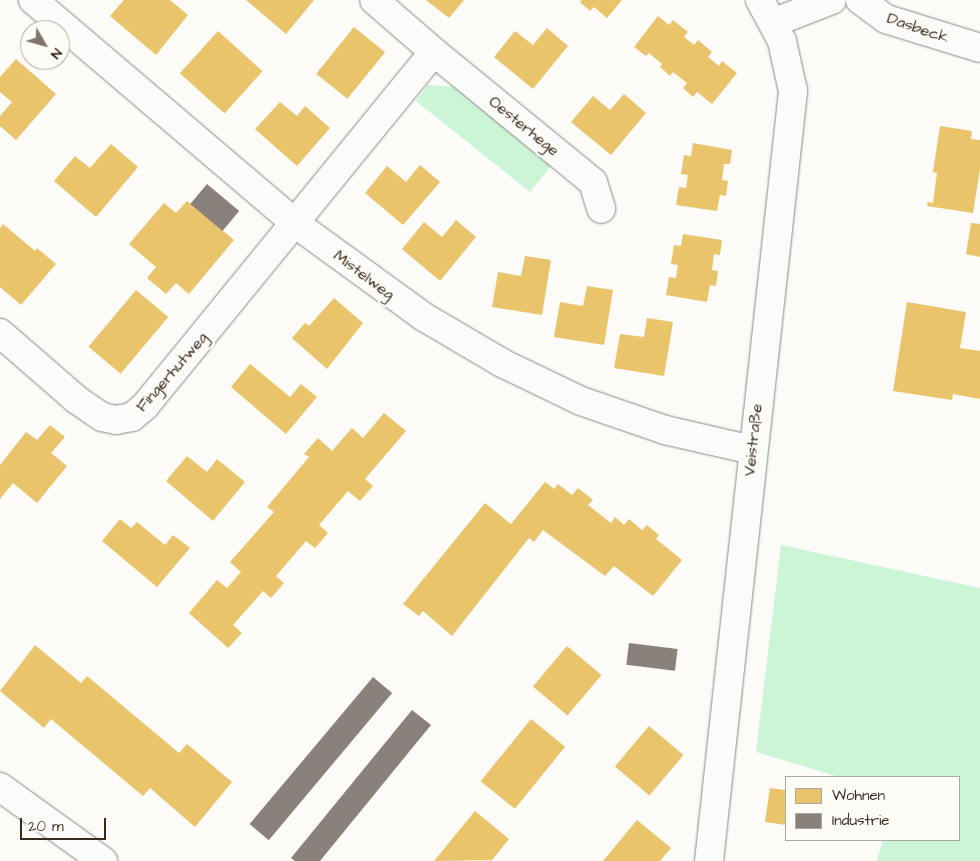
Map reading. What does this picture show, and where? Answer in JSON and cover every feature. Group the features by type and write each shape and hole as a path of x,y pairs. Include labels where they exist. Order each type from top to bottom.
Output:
{"street":[{"name":"Mistelweg","path":"33,0 296,224 424,317 549,387 665,430 752,450"},
{"name":"Oesterhege","path":"374,0 434,52 593,182 601,208"},
{"name":"Veistraße","path":"709,861 752,450 793,91 789,66 775,22 760,0"},
{"path":"775,22 832,0"},
{"name":"Dasbeck","path":"860,0 886,19 980,48"},
{"path":"296,224 434,52"},
{"name":"Fingerhutweg","path":"0,333 90,410 116,420 132,417 145,406 296,224"},
{"path":"0,787 103,861"}],"green space":[{"path":"428,85 457,87 551,166 530,192 416,101"},
{"path":"781,545 980,588 980,861 877,861 883,841 960,841 960,776 836,776 756,752"}],"building: Wohnen":[{"path":"124,0 170,0 188,15 156,55 110,16"},
{"path":"246,0 314,0 286,34"},
{"path":"426,0 464,0 449,18"},
{"path":"582,0 622,0 607,18 594,7 590,11 580,2"},
{"path":"658,16 669,25 673,20 688,32 684,37 694,45 698,40 712,52 708,57 719,66 722,61 737,73 712,104 697,92 693,97 683,88 687,83 673,72 670,76 660,67 662,64 649,53 646,56 634,47"},
{"path":"354,27 385,52 347,99 316,74"},
{"path":"547,28 568,46 533,89 494,57 515,31 533,45"},
{"path":"218,31 263,71 224,114 180,73"},
{"path":"16,59 20,62 20,70 29,70 56,94 16,140 0,126 0,116 12,102 0,92 0,77"},
{"path":"624,94 646,113 611,155 571,122 593,96 610,110"},
{"path":"280,102 297,116 305,106 330,128 297,166 255,129"},
{"path":"940,126 972,131 971,139 980,140 980,169 973,213 927,206 928,202 933,203 937,173 933,172"},
{"path":"693,143 732,150 730,164 724,164 722,180 728,181 726,196 720,195 717,211 676,205 679,187 686,188 688,175 681,174 684,155 691,156"},
{"path":"111,144 138,167 96,217 54,181 75,156 90,168"},
{"path":"420,165 440,182 403,225 365,193 387,166 406,182"},
{"path":"187,201 234,240 189,294 176,283 166,294 147,278 156,267 129,244 164,203 176,213"},
{"path":"456,220 476,237 440,281 402,249 424,222 442,237"},
{"path":"971,223 980,224 980,257 966,254"},
{"path":"3,224 35,251 37,248 56,264 21,305 0,287 0,228"},
{"path":"683,234 722,240 720,255 714,254 712,270 718,271 716,286 710,285 707,302 666,295 669,277 676,278 678,265 671,264 674,245 681,246"},
{"path":"525,256 551,260 542,315 492,307 498,272 521,276"},
{"path":"587,286 613,290 604,345 554,337 560,302 583,306"},
{"path":"136,290 168,317 121,374 88,347"},
{"path":"334,298 363,323 327,369 292,338 305,323 309,326"},
{"path":"907,302 966,312 960,348 980,351 980,399 953,394 952,400 893,391"},
{"path":"647,318 673,322 664,376 614,368 620,334 644,337"},
{"path":"250,364 290,397 301,384 317,397 286,434 231,387"},
{"path":"384,413 406,431 365,479 373,486 360,501 348,491 319,525 328,533 315,548 306,541 276,576 284,583 271,598 263,591 233,625 242,633 228,648 189,613 217,580 227,588 241,572 230,562 274,512 267,507 309,457 304,454 318,438 332,451 352,428 363,438"},
{"path":"50,425 65,437 51,453 67,466 37,503 13,483 0,499 0,465 26,432 37,440"},
{"path":"187,456 207,472 217,459 245,482 213,521 166,481"},
{"path":"545,482 554,489 558,484 572,495 578,488 593,500 588,505 611,523 615,517 624,525 629,519 642,530 647,525 659,535 656,539 682,560 653,596 614,566 605,576 543,530 534,542 529,538 452,636 423,611 419,616 403,604 485,503 511,524"},
{"path":"120,519 131,528 137,522 165,545 173,535 190,548 157,587 102,541"},
{"path":"35,645 81,683 87,676 179,753 187,744 232,782 195,827 150,788 143,796 51,719 44,728 0,691"},
{"path":"567,646 601,675 567,716 533,687"},
{"path":"531,719 565,747 515,809 481,781"},
{"path":"649,726 683,755 649,796 615,767"},
{"path":"770,788 785,790 785,825 765,822"},
{"path":"475,811 509,839 492,860 434,861"},
{"path":"637,820 671,848 660,861 603,861"}],"building: Industrie":[{"path":"207,184 239,211 222,231 190,204"},
{"path":"629,643 678,649 675,671 626,665"},
{"path":"373,677 392,693 269,840 250,824"},
{"path":"412,710 431,725 320,861 295,861 291,858"}]}
